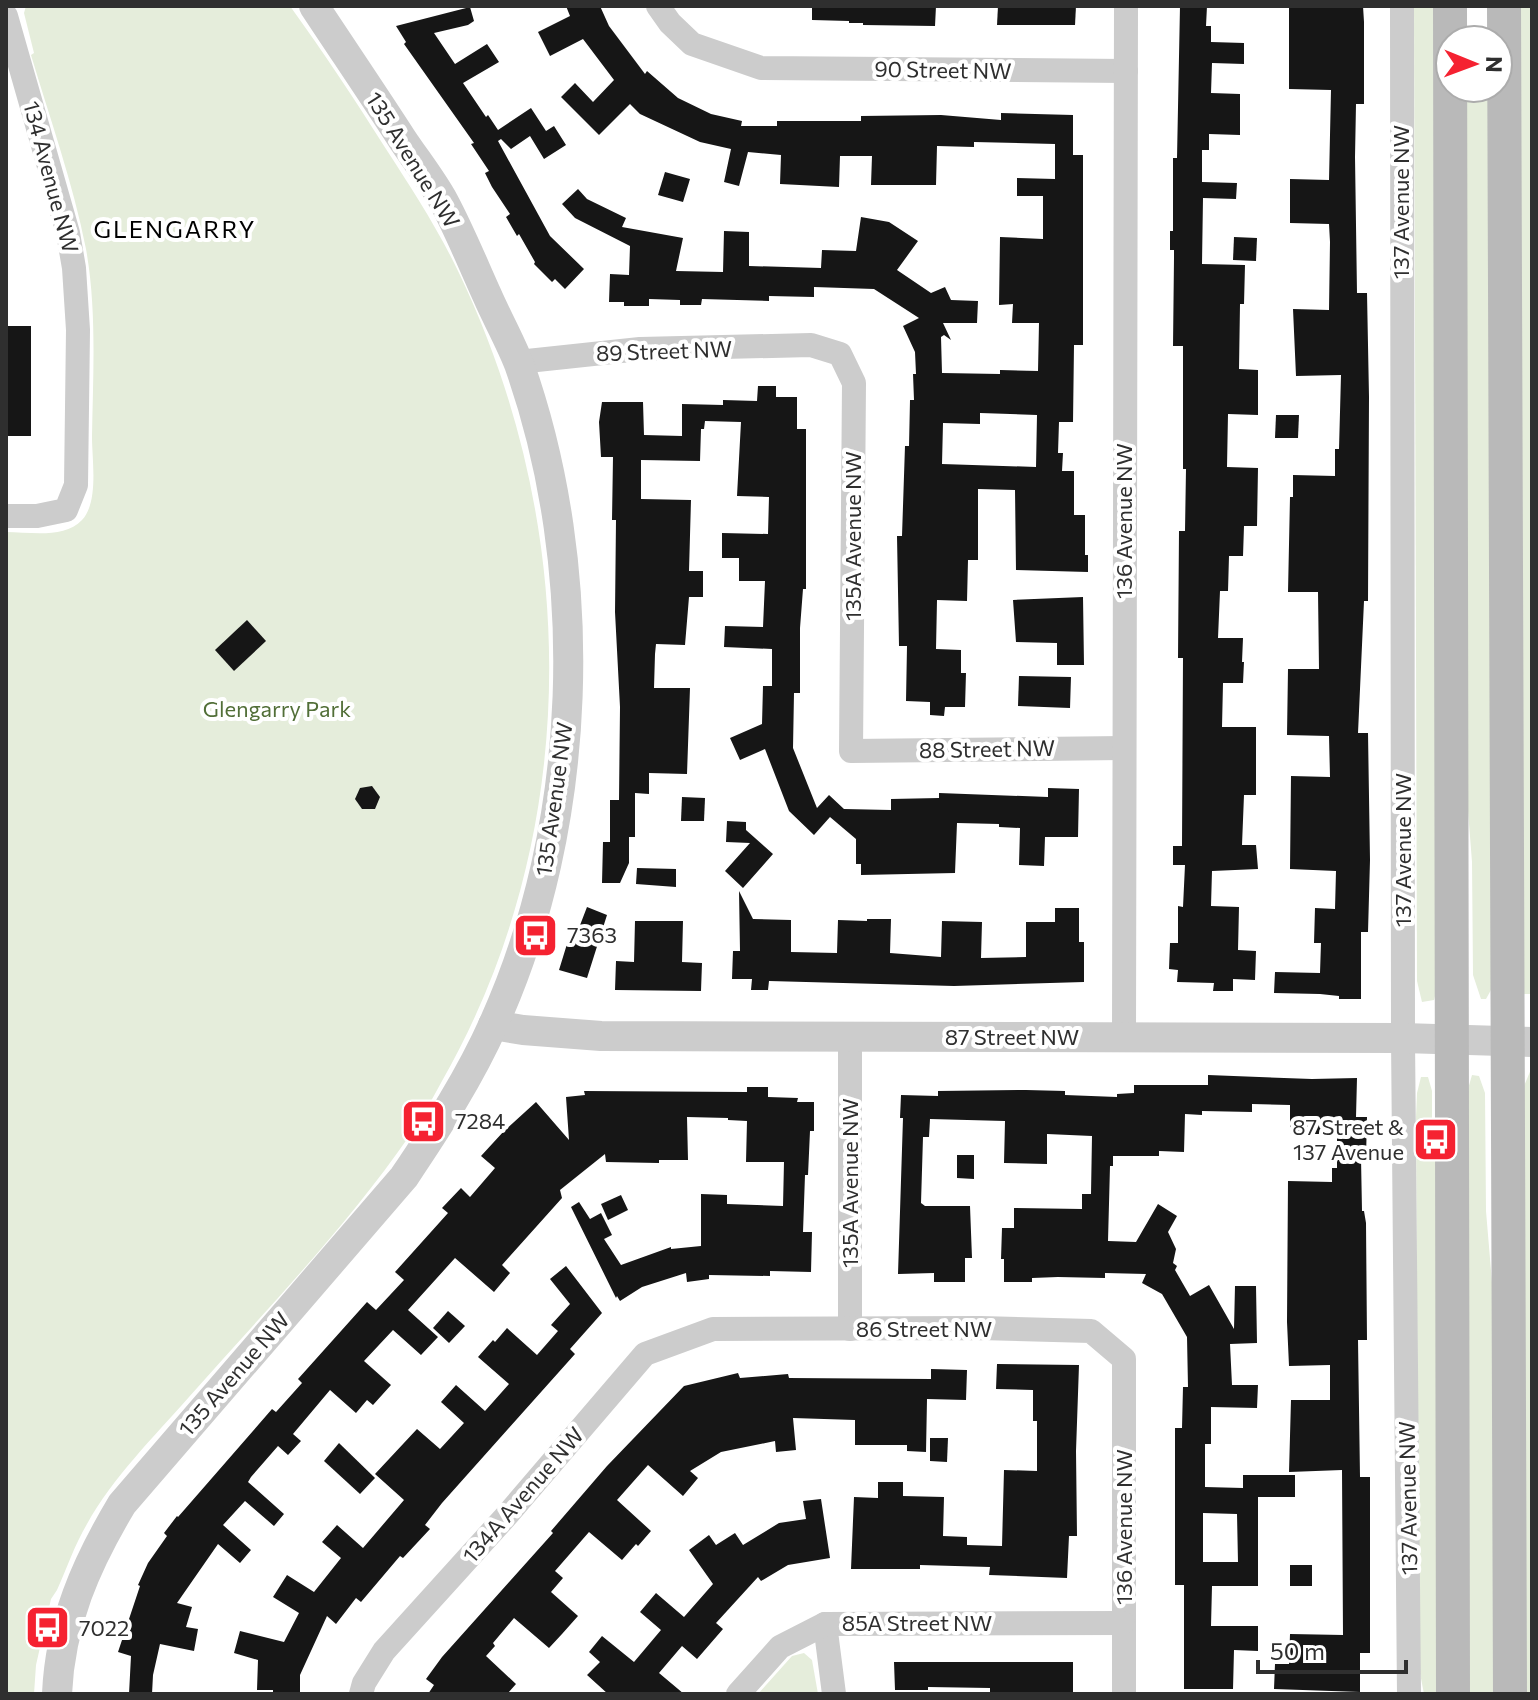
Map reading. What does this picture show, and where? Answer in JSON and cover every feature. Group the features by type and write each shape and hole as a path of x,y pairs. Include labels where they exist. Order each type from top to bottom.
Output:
{"main road":[{"name":"137 Avenue NW","path":"1450,6 1453,1694"},
{"path":"1504,6 1519,1042 1510,1694"}],"street":[{"name":"135 Avenue NW","path":"57,1694 58,1669 70,1611 88,1564 122,1504 404,1177 439,1126 493,1025 539,897 562,774 567,716 566,607 560,551 541,447 518,362 443,202 314,6"},
{"name":"90 Street NW","path":"658,6 692,44 761,68 1126,71"},
{"name":"136 Avenue NW","path":"1124,1037 1126,6"},
{"name":"137 Avenue NW","path":"1402,6 1403,1038 1409,1694"},
{"name":"134 Avenue NW","path":"6,16 68,233 78,330 76,485 66,510 37,516 6,516"},
{"name":"89 Street NW","path":"518,362 640,349 811,345"},
{"name":"135A Avenue NW","path":"811,345 840,354 854,383 851,751"},
{"name":"88 Street NW","path":"851,751 1123,748"},
{"name":"87 Street NW","path":"493,1025 601,1036 1403,1038 1519,1042"},
{"name":"135A Avenue NW","path":"850,1037 850,1329"},
{"name":"86 Street NW","path":"713,1329 1091,1331 1124,1359"},
{"name":"134A Avenue NW","path":"361,1694 364,1683 384,1651 508,1514 645,1354 713,1329"},
{"name":"136 Avenue NW","path":"1124,1359 1124,1694"},
{"name":"85A Street NW","path":"738,1694 780,1647 825,1624 1123,1623"},
{"path":"825,1624 834,1694"}],"green space":[{"name":"Glengarry Park","path":"26,6 290,6 434,225 459,273 499,371 528,472 544,576 549,680 542,784 521,886 488,986 442,1081 414,1129 359,1204 109,1490 83,1532 51,1599 36,1665 34,1694 6,1694 6,532 46,533 75,526 87,512 93,492 94,343 86,249 75,200 31,55 34,53 24,13"},
{"path":"1414,6 1435,6 1438,984 1434,1000 1422,1002 1417,981"},
{"path":"1518,6 1532,6 1532,994 1522,994"},
{"path":"1462,104 1489,104 1491,990 1486,999 1481,999 1473,975 1472,862 1463,747"},
{"path":"1532,1067 1532,1694 1524,1694 1521,1093"},
{"path":"1472,1075 1479,1076 1485,1093 1486,1211 1495,1318 1497,1694 1468,1694 1466,1096"},
{"path":"1421,1077 1428,1077 1432,1091 1432,1139 1439,1140 1437,1694 1424,1694 1419,1668 1416,1117"},
{"path":"804,1653 812,1660 818,1694 758,1694 792,1656"}],"building":[{"path":"566,6 600,6 609,26 645,74 647,71 678,98 711,114 742,121 741,126 777,126 777,121 861,121 861,116 941,115 1001,120 1001,113 1073,115 1073,155 1083,155 1083,345 1074,345 1073,422 1059,422 1058,453 1063,453 1062,471 1074,471 1074,515 1085,515 1088,572 1016,570 1015,490 978,489 978,560 968,560 967,601 937,600 936,649 961,650 961,673 966,673 965,707 945,707 944,716 930,715 930,702 906,701 907,646 899,646 897,536 902,536 905,446 909,446 910,400 914,400 913,374 916,374 915,352 903,326 919,318 874,289 814,287 814,297 769,296 769,301 702,299 701,305 680,305 680,300 649,299 649,306 624,306 624,302 609,302 610,274 629,275 630,246 575,218 562,204 578,189 587,199 626,218 622,227 683,238 676,271 723,272 724,231 749,232 749,266 821,268 822,250 856,251 861,217 889,222 918,241 897,270 931,293 945,287 951,300 978,301 977,323 943,323 951,340 944,335 941,337 942,373 1038,371 1039,323 1012,323 1013,304 999,305 1000,237 1043,239 1043,196 1017,196 1017,178 1055,179 1055,144 974,142 974,147 937,146 936,185 871,185 872,156 840,156 839,187 780,184 781,155 748,152 739,186 724,182 731,149 700,142 640,114 630,104 599,135 561,97 575,83 593,102 614,80 583,39 550,56 538,32 570,16","holes":["980,413 1037,415 1036,467 942,464 943,423 980,424"]},
{"path":"812,6 936,6 935,26 863,25 849,21 812,20"},
{"path":"998,6 1076,6 1075,25 997,25"},
{"path":"1180,6 1207,6 1206,26 1211,26 1211,42 1244,43 1244,64 1212,63 1211,93 1240,94 1240,135 1209,134 1209,150 1202,150 1202,182 1237,183 1236,199 1203,198 1202,264 1245,265 1244,304 1240,304 1239,369 1258,370 1258,415 1228,414 1227,467 1258,468 1257,526 1244,526 1243,556 1229,556 1228,591 1220,591 1218,638 1243,638 1243,683 1223,683 1222,727 1256,727 1256,795 1244,795 1242,845 1256,845 1258,869 1212,871 1211,906 1239,907 1238,950 1256,951 1255,980 1233,979 1233,991 1213,991 1214,983 1177,982 1178,970 1169,969 1170,943 1178,943 1178,906 1183,907 1185,865 1173,865 1173,846 1182,846 1183,658 1178,658 1179,531 1185,531 1186,469 1183,469 1183,346 1173,346 1174,250 1170,250 1173,158 1177,158"},
{"path":"1289,6 1363,6 1364,104 1356,104 1355,157 1357,293 1367,293 1368,601 1364,601 1358,733 1368,733 1370,860 1368,932 1361,932 1361,999 1274,993 1275,972 1320,973 1321,943 1314,943 1315,908 1335,909 1336,871 1290,869 1291,776 1330,777 1329,736 1287,735 1288,669 1319,669 1318,592 1288,592 1290,497 1293,497 1293,475 1335,476 1341,375 1296,376 1293,309 1329,310 1330,242 1329,224 1290,223 1290,179 1329,180 1331,90 1289,89"},
{"path":"470,7 474,21 434,33 455,64 487,44 499,62 463,83 486,117 488,115 498,130 531,108 546,131 554,126 566,145 544,159 530,136 511,149 501,139 498,141 550,236 584,269 565,289 555,279 552,282 534,264 519,234 517,236 506,217 510,214 492,187 485,173 489,171 471,144 474,143 404,44 406,42 396,26"},
{"path":"665,172 690,179 683,202 658,195"},
{"path":"1234,237 1257,238 1256,261 1233,260"},
{"path":"7,326 31,326 31,436 6,436"},
{"path":"758,386 776,386 776,397 797,397 797,429 806,429 806,589 803,589 800,628 800,693 794,693 793,748 817,808 829,795 844,809 891,810 891,799 939,798 939,793 1048,797 1048,788 1079,789 1078,837 1045,837 1044,866 1019,865 1020,828 957,823 955,873 861,875 861,864 856,864 856,839 830,817 814,835 789,811 765,749 740,760 730,738 762,724 763,686 772,686 772,649 724,647 725,626 763,627 765,581 739,581 739,558 722,558 722,533 768,534 769,497 737,496 741,422 705,421 704,429 701,429 700,461 641,460 641,499 691,500 689,571 703,571 703,597 689,597 685,645 656,644 655,654 654,688 690,688 687,774 649,773 649,794 635,793 635,837 629,837 629,863 620,883 602,883 603,842 610,842 610,800 619,800 620,707 615,612 616,520 612,520 613,457 601,457 599,422 602,402 643,402 644,435 682,436 682,404 723,405 723,400 757,401"},
{"path":"1276,415 1299,415 1298,438 1275,438"},
{"path":"1083,597 1084,665 1057,665 1057,643 1016,642 1013,600"},
{"path":"247,620 266,641 234,671 215,650"},
{"path":"1019,676 1071,677 1070,708 1018,706"},
{"path":"372,786 380,797 375,809 362,809 355,799 360,788"},
{"path":"682,797 705,798 704,821 681,821"},
{"path":"727,821 746,822 746,830 773,854 743,888 725,871 750,843 726,842"},
{"path":"637,868 676,869 676,887 636,884"},
{"path":"739,891 753,919 791,920 791,952 837,953 838,920 891,919 890,953 941,957 942,921 982,922 981,958 1026,957 1026,922 1055,922 1055,908 1079,908 1079,942 1084,942 1084,982 954,986 769,981 768,990 751,990 752,979 732,979 733,951 740,951"},
{"path":"587,907 607,915 587,978 559,970 571,931 577,933"},
{"path":"635,921 683,921 682,962 702,963 701,991 615,990 616,961 634,962"},
{"path":"1208,1075 1357,1078 1356,1117 1367,1117 1366,1158 1361,1158 1362,1211 1366,1223 1367,1340 1358,1340 1360,1477 1370,1477 1370,1653 1360,1653 1360,1692 1274,1689 1275,1664 1289,1664 1290,1634 1343,1635 1342,1470 1289,1472 1291,1400 1330,1400 1330,1365 1289,1366 1287,1322 1288,1181 1332,1182 1332,1168 1337,1168 1337,1134 1290,1134 1290,1105 1252,1104 1252,1112 1202,1111 1202,1115 1185,1114 1184,1152 1159,1151 1159,1156 1113,1156 1113,1166 1110,1166 1108,1241 1136,1242 1158,1204 1177,1216 1168,1232 1176,1249 1173,1263 1190,1296 1209,1285 1234,1329 1235,1286 1256,1286 1257,1343 1230,1344 1232,1385 1258,1385 1257,1408 1211,1407 1211,1444 1205,1444 1205,1487 1243,1488 1243,1475 1295,1475 1295,1497 1258,1497 1258,1586 1212,1586 1211,1626 1258,1626 1258,1651 1234,1650 1233,1689 1184,1689 1184,1585 1175,1585 1175,1428 1182,1428 1183,1387 1188,1387 1187,1337 1162,1294 1142,1283 1146,1274 1105,1273 1105,1278 1032,1278 1032,1282 1004,1282 1002,1228 1014,1228 1014,1208 1082,1209 1082,1194 1091,1194 1092,1136 1047,1134 1047,1164 1004,1163 1005,1121 930,1119 929,1137 923,1137 921,1203 925,1206 970,1206 972,1258 965,1258 965,1282 934,1282 934,1273 898,1274 901,1095 938,1096 938,1091 1026,1090 1117,1097 1117,1094 1134,1093 1134,1085 1208,1085","holes":["1203,1513 1237,1514 1238,1562 1203,1562"]},
{"path":"747,1087 768,1087 768,1097 814,1102 814,1131 810,1131 808,1175 805,1175 803,1232 812,1232 811,1272 770,1271 770,1276 709,1275 709,1279 687,1282 686,1273 642,1287 620,1301 571,1207 579,1202 590,1219 601,1213 612,1235 604,1239 621,1265 671,1247 701,1246 701,1194 727,1195 727,1204 783,1206 784,1162 746,1162 747,1121 728,1118 687,1117 688,1160 606,1162 605,1154 560,1190 562,1198 502,1265 510,1273 494,1292 455,1258 408,1310 438,1337 421,1355 393,1330 364,1361 391,1385 373,1405 367,1400 356,1413 330,1390 293,1434 301,1441 288,1455 278,1446 248,1482 284,1514 274,1526 245,1501 223,1525 251,1550 240,1563 218,1544 177,1603 192,1607 186,1627 198,1629 194,1651 160,1644 152,1694 129,1694 131,1656 118,1652 138,1585 148,1563 167,1536 164,1533 272,1409 276,1412 302,1383 298,1379 367,1302 376,1310 404,1280 395,1272 448,1213 442,1208 461,1188 470,1197 495,1168 481,1156 504,1131 536,1102 569,1140 566,1097 585,1095 584,1091 747,1092"},
{"path":"957,1155 974,1155 974,1179 957,1178"},
{"path":"621,1195 628,1210 608,1220 601,1204"},
{"path":"566,1266 602,1313 570,1349 575,1354 442,1503 425,1525 430,1529 403,1558 400,1556 361,1602 356,1598 336,1624 327,1616 300,1675 300,1694 273,1694 273,1690 257,1690 258,1660 234,1653 240,1631 284,1642 299,1613 273,1597 287,1575 314,1592 341,1558 322,1542 337,1525 363,1548 404,1500 375,1474 417,1429 440,1449 464,1423 441,1402 456,1385 485,1411 509,1384 478,1357 507,1328 537,1355 558,1331 551,1325 570,1304 550,1279"},
{"path":"448,1311 465,1326 449,1343 433,1328"},
{"path":"997,1364 1079,1365 1077,1536 1069,1536 1067,1578 989,1575 990,1567 920,1565 920,1569 851,1569 854,1497 878,1498 878,1482 903,1482 903,1496 944,1497 943,1536 967,1537 967,1545 1002,1546 1004,1470 1037,1471 1037,1421 1033,1421 1033,1390 996,1389"},
{"path":"931,1369 967,1370 966,1400 927,1399 926,1452 907,1451 907,1445 855,1445 855,1420 793,1418 796,1450 776,1452 775,1441 721,1452 690,1471 698,1478 683,1496 648,1465 617,1500 651,1531 638,1546 636,1544 622,1560 589,1532 555,1571 563,1578 551,1592 578,1616 549,1648 514,1618 493,1643 495,1646 486,1656 516,1684 507,1694 428,1694 434,1685 426,1679 442,1657 553,1533 551,1531 607,1466 684,1386 738,1373 740,1378 788,1374 789,1378 931,1379"},
{"path":"930,1438 948,1438 947,1462 930,1461"},
{"path":"339,1443 375,1478 360,1494 324,1461"},
{"path":"821,1499 830,1558 788,1565 761,1581 758,1577 716,1623 723,1629 697,1659 682,1646 659,1673 684,1694 608,1694 587,1675 600,1662 589,1652 602,1636 634,1662 661,1630 640,1612 656,1593 684,1617 713,1584 689,1550 709,1535 716,1545 735,1533 743,1545 779,1523 806,1519 803,1501"},
{"path":"1290,1565 1312,1565 1312,1586 1290,1586"},
{"path":"894,1662 1073,1662 1073,1694 990,1694 990,1688 895,1690"}],"place":[{"name":"7363","path":"536,935"},
{"name":"7284","path":"424,1121"},
{"name":"87 Street & 137 Avenue","path":"1435,1140"},
{"name":"7022","path":"48,1628"}],"district":[{"name":"GLENGARRY","path":"175,230"}]}
